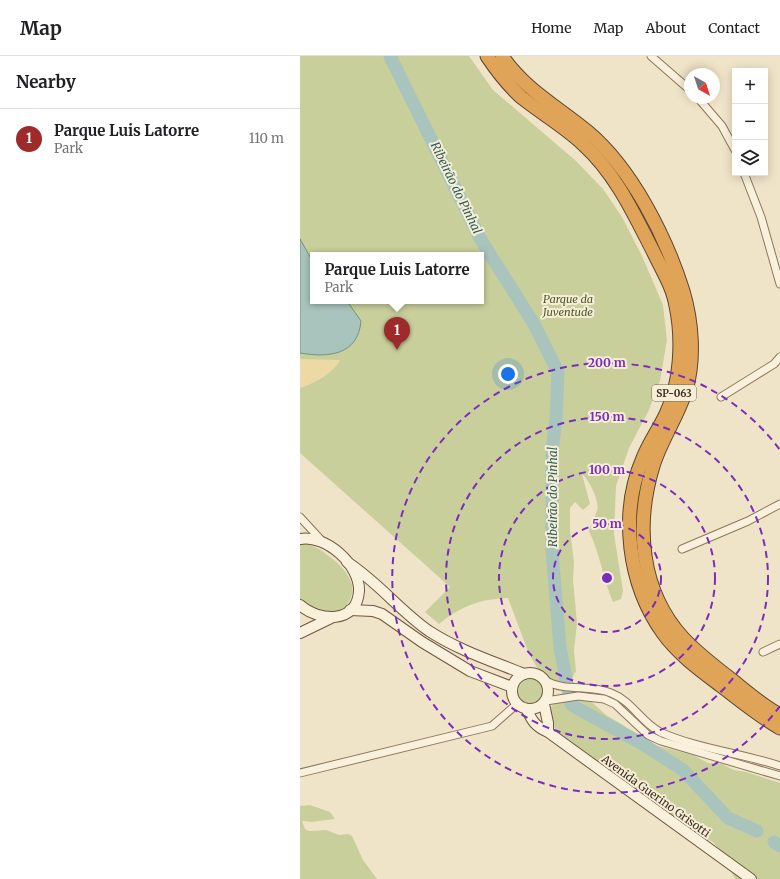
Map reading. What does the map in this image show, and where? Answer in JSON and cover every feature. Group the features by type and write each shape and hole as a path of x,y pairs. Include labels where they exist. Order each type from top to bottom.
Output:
{"highway":[{"name":"SP-063","path":"487,56 501,76 520,95 583,144 606,169 624,194 671,287 677,306 679,370 676,389 667,413 642,458 632,496 629,522 630,544 636,576 644,600 652,617 674,646 692,663 751,709 780,728"},
{"name":"SP-063","path":"502,56 522,80 559,111 588,132 622,169 642,201 675,268 684,294 691,330 691,362 686,389 653,465 645,499 642,522 643,550 648,574 658,600 671,622 684,638 710,663 780,715"}],"main road":[{"path":"300,539 315,540 332,547 347,562 365,573 409,616 430,631 468,651 524,674 536,674 546,681 549,693 545,703 539,708 527,710 517,704 512,693 512,687 519,677 524,674"},
{"path":"347,562 357,581 359,590 358,598 350,610"},
{"path":"300,605 314,614 331,618"},
{"path":"300,633 350,610 373,611 382,614 422,642 470,671 512,687"},
{"path":"545,703 548,732"},
{"name":"Avenida Guerino Grisotti","path":"527,710 533,722 751,879"}],"street":[{"path":"651,56 684,85"},
{"path":"703,104 722,126 732,144"},
{"path":"745,176 761,217 780,284"},
{"path":"721,397 777,363 780,357"},
{"path":"682,549 748,521 780,504"},
{"path":"300,517 324,543"},
{"path":"763,652 780,644"},
{"path":"546,681 562,688 580,687 605,691 620,697 630,704 648,724 672,736 780,766"},
{"path":"545,703 578,696 604,699 615,704 648,735 661,741 780,776"},
{"path":"300,773 492,726 517,704"}],"green space":[{"name":"Parque da Juventude","path":"300,56 469,56 493,90 576,161 603,189 622,217 642,256 663,305 667,340 660,381 649,410 629,448 616,486 614,534 623,591 621,599 613,602 589,531 598,507 591,486 582,474 590,504 583,510 575,502 570,508 570,530 574,562 573,580 577,623 574,651 576,671 571,680 560,684 538,669 529,654 508,598 488,600 463,608 439,624 425,612 450,587 300,453"},
{"path":"300,544 310,545 317,548 332,558 343,569 351,582 353,590 346,606 333,613 327,613 315,609 300,600"},
{"path":"531,679 540,683 544,692 540,701 531,705 522,701 518,692 522,683"},
{"path":"587,698 606,715 623,725 642,742 693,755 708,763 722,764 734,770 746,772 780,783 780,879 735,879 720,850 713,842 689,829 563,739 551,722 549,711 551,707 555,703 566,700"},
{"path":"310,805 330,812 335,819 312,822 302,821 305,829 309,831 326,830 339,835 348,834 352,836 363,860 377,879 300,879 300,806"}],"sand":[{"path":"300,359 340,360 328,374 311,384 300,388"}],"water":[{"path":"300,239 310,257 310,304 349,304 361,321 359,332 354,341 340,352 321,355 300,353"}],"waterway":[{"name":"Ribeirão do Pinhal","path":"390,56 481,240 534,324 558,372 556,419 552,451 552,551 560,647 570,701 572,705 641,743 683,770 728,818 757,831"},
{"path":"774,842 780,846"}],"place":[{"name":"Parque Luis Latorre","path":"397,350"}]}
